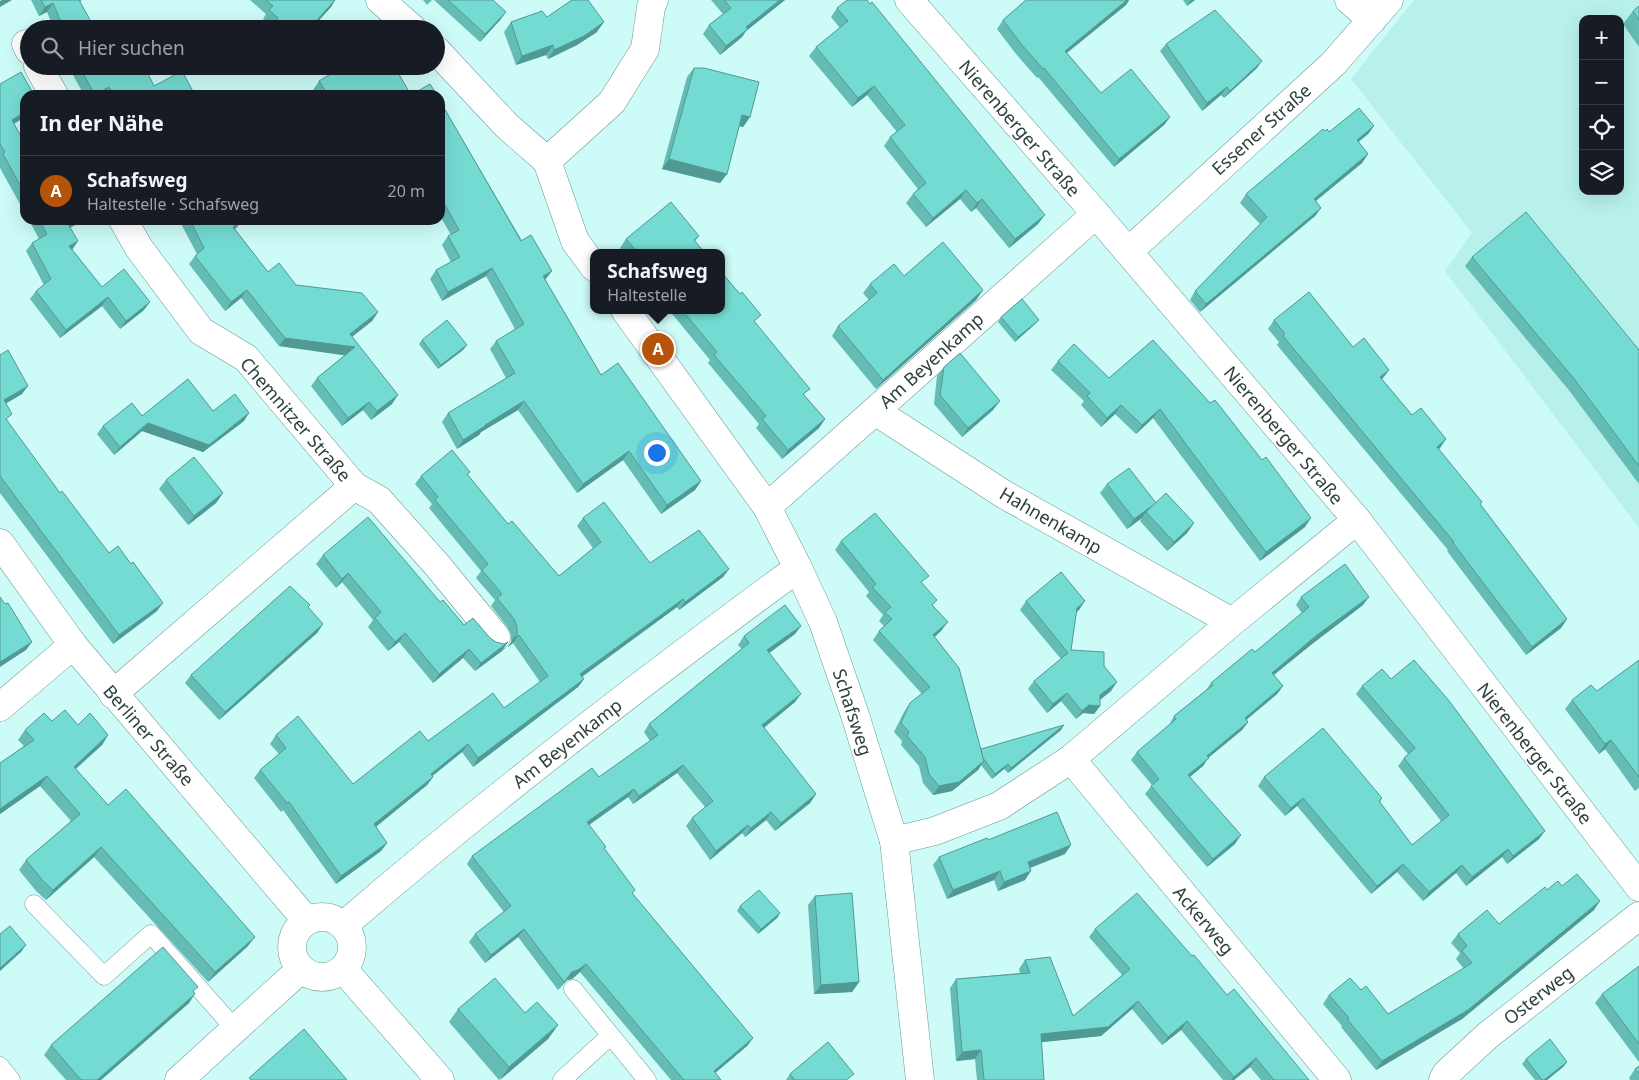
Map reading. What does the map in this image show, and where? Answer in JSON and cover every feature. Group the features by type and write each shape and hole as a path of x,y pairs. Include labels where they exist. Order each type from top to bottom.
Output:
{"street":[{"path":"380,0 403,20"},
{"path":"548,161 612,102 645,48 651,7 654,0"},
{"name":"Nierenberger Straße","path":"908,0 1096,214 1357,520 1639,887"},
{"path":"1349,0 1380,10"},
{"name":"Essener Straße","path":"1128,252 1333,64 1380,10"},
{"path":"445,60 506,125 548,161 575,240 590,261"},
{"path":"43,75 51,90"},
{"name":"Am Beyenkamp","path":"767,507 1096,214"},
{"name":"Chemnitzer Straße","path":"126,225 139,248 201,331 246,358 354,486 379,500 437,565 496,637"},
{"name":"Schafsweg","path":"628,314 767,507 823,622 855,715 894,841 920,1080"},
{"name":"Hahnenkamp","path":"875,411 1006,496 1232,622"},
{"name":"Chemnitzer Straße","path":"113,694 354,486"},
{"path":"894,841 935,831 999,806 1071,759 1232,622 1357,520"},
{"name":"Berliner Straße","path":"0,543 73,645 307,922"},
{"name":"Am Beyenkamp","path":"343,926 410,868 540,763 678,656 798,568"},
{"path":"0,706 73,645"},
{"name":"Ackerweg","path":"1071,759 1337,1080"},
{"name":"Osterweg","path":"1443,1080 1446,1074 1487,1036 1639,916"},
{"path":"323,918 333,920 343,926 349,936 352,947 350,957 343,968 335,974 321,977 309,974 302,969 294,958 292,945 294,936 300,927 307,922 323,918"},
{"path":"343,968 440,1080"},
{"path":"179,1080 302,969"}],"lane":[{"path":"34,904 104,976 151,934 234,1030"},
{"path":"573,989 647,1080"},
{"path":"562,1080 610,1036"},
{"path":"0,1066 11,1080"}],"shaded area":[{"path":"1414,0 1639,0 1639,528 1445,271 1472,233 1351,79"}],"building":[{"path":"41,0 79,0 90,20 60,20 53,3 45,7"},
{"path":"266,0 335,0 317,20 277,20 278,18 269,10 273,6"},
{"path":"448,0 493,0 506,12 485,34"},
{"path":"572,0 588,0 604,22 584,36 554,50 553,45 522,56 511,22 542,11 547,17"},
{"path":"724,0 780,0 726,46 709,25 731,8"},
{"path":"847,0 867,0 870,4 872,2 1045,215 1015,239 982,199 977,203 966,190 933,218 913,194 926,183 890,137 905,125 874,86 858,98 816,47 848,21 837,8"},
{"path":"1026,0 1127,0 1065,51 1101,93 1131,69 1170,117 1119,159 1003,20"},
{"path":"1639,6 1639,20 1633,11"},
{"path":"1215,10 1262,61 1230,91 1227,87 1207,103 1166,44"},
{"path":"694,68 704,68 759,82 750,117 742,115 727,174 669,159"},
{"path":"20,73 31,90 20,90 20,115 12,120 20,135 20,185 3,154 5,152 0,144 0,84"},
{"path":"84,75 148,75 154,86 175,75 184,75 192,90 110,90 109,87 104,90 92,90"},
{"path":"329,75 399,75 408,90 325,90 319,81"},
{"path":"430,84 434,90 420,90"},
{"path":"1359,108 1374,126 1357,140 1368,154 1314,199 1321,208 1206,304 1195,291 1267,217 1246,194 1323,129 1325,131 1327,129 1329,132"},
{"path":"445,110 521,241 531,235 552,271 543,276 601,375 618,363 701,481 667,505 629,451 583,484 524,401 463,440 448,413 515,373 496,341 524,324 492,268 448,292 436,270 460,257 448,236 459,230 445,205"},
{"path":"671,202 699,236 694,240 702,249 635,249 626,239"},
{"path":"1526,212 1639,350 1639,466 1575,380 1472,257"},
{"path":"42,225 69,225 78,241 69,246 102,287 124,269 150,302 126,321 108,297 66,330 36,291 51,279 32,243 47,234"},
{"path":"192,225 236,225 233,227 268,272 279,263 296,285 362,293 378,312 350,334 398,395 377,411 369,402 348,418 317,378 355,347 285,338 247,290 231,302 195,256 204,248"},
{"path":"943,242 983,290 883,380 838,326 877,293 870,284 894,264 904,276"},
{"path":"725,276 740,294 742,292 761,315 754,321 810,389 803,394 825,419 788,450 762,419 766,416 714,355 717,352 685,314 725,314"},
{"path":"1309,292 1353,347 1364,338 1389,370 1380,377 1412,415 1421,408 1446,439 1437,447 1482,502 1480,504 1567,619 1532,647 1454,542 1283,336 1285,334 1274,320"},
{"path":"1022,299 1039,320 1018,337 1001,317"},
{"path":"447,320 467,345 441,365 422,340"},
{"path":"1153,340 1210,403 1215,400 1262,460 1266,457 1311,518 1266,552 1160,409 1142,425 1121,405 1107,418 1087,396 1090,393 1058,361 1074,344 1109,378"},
{"path":"8,350 28,386 4,400 12,414 6,419 60,493 62,491 109,553 118,546 131,564 133,562 163,603 119,635 0,476 0,355"},
{"path":"960,353 1000,401 968,428 940,395 944,367"},
{"path":"188,379 213,411 235,394 249,413 209,445 148,423 120,447 103,426 132,403 142,416"},
{"path":"452,450 470,472 467,474 508,524 512,521 559,576 601,542 583,518 604,502 650,563 699,530 729,569 685,602 683,599 580,674 584,679 478,758 468,744 431,774 433,777 374,824 387,843 341,876 289,802 287,803 260,770 286,748 276,735 298,716 353,784 420,731 428,741 493,693 504,708 548,676 519,635 513,639 517,634 514,619 497,598 502,594 482,570 488,564 435,500 438,497 421,476"},
{"path":"194,457 223,493 194,516 166,480"},
{"path":"1129,468 1156,503 1134,519 1107,484"},
{"path":"1166,493 1194,523 1174,542 1146,512"},
{"path":"875,513 929,576 921,582 937,600 932,605 948,622 933,635 959,668 984,761 959,782 939,786 929,774 925,757 907,736 909,732 901,723 910,703 930,687 879,631 892,619 885,612 891,607 872,587 876,584 841,541"},
{"path":"368,517 440,602 443,600 464,625 473,618 490,638 504,644 508,642 481,663 469,649 439,674 405,633 395,642 375,618 381,612 348,573 342,579 323,555"},
{"path":"1345,564 1369,597 1317,635 1272,673 1283,686 1245,718 1248,722 1207,756 1209,758 1188,775 1241,835 1213,859 1151,786 1159,779 1137,752 1176,719 1174,716 1213,685 1211,683 1252,649 1255,652 1309,607 1301,597"},
{"path":"1061,572 1085,601 1077,608 1071,650 1104,652 1104,666 1117,682 1100,695 1100,706 1089,705 1082,711 1067,693 1053,704 1034,681 1068,653 1026,601"},
{"path":"290,586 310,605 308,607 323,624 225,712 191,675"},
{"path":"0,597 5,604 8,603 32,642 0,662"},
{"path":"785,605 801,626 767,650 801,694 762,725 816,794 781,823 771,812 751,828 748,825 716,851 692,818 713,801 683,765 639,796 634,789 587,822 635,890 632,893 753,1038 714,1071 721,1080 684,1080 586,964 572,972 564,982 524,929 491,955 475,934 511,906 472,856 592,768 599,777 658,735 649,724 749,643 744,636"},
{"path":"1414,660 1450,702 1545,831 1513,856 1508,849 1472,877 1462,865 1429,892 1403,864 1377,886 1303,798 1291,808 1264,777 1323,728 1382,798 1379,801 1412,845 1449,815 1404,758 1415,748 1362,686 1382,669 1391,679"},
{"path":"1639,660 1639,777 1611,740 1605,744 1572,700 1591,685 1597,691"},
{"path":"65,710 78,725 90,713 108,735 74,767 108,805 126,789 255,937 215,972 101,847 53,890 26,860 80,814 47,776 0,809 0,763 34,740 25,730 44,713 52,721"},
{"path":"1064,725 1011,768 1008,764 995,774 983,758 981,749"},
{"path":"1057,812 1071,845 1028,862 1031,871 1004,882 1000,871 953,890 939,857 987,838 988,840"},
{"path":"1577,874 1600,901 1468,1010 1382,1061 1329,995 1350,978 1361,990 1366,986 1388,1014 1472,963 1462,951 1467,946 1458,934 1487,910 1499,924 1545,887 1547,890 1558,881 1562,886"},
{"path":"759,890 780,913 761,929 740,906"},
{"path":"852,893 859,982 821,985 815,896"},
{"path":"1137,893 1192,956 1194,955 1227,995 1234,989 1309,1080 1274,1080 1256,1058 1234,1077 1187,1021 1168,1037 1138,1001 1108,1027 1041,1034 1044,1080 984,1080 981,1050 962,1052 956,979 1030,973 1025,960 1050,957 1073,1016 1130,969 1095,929"},
{"path":"10,926 26,945 0,968 0,934"},
{"path":"163,947 198,987 193,991 195,994 97,1080 81,1080 51,1045"},
{"path":"1639,966 1639,1044 1602,994"},
{"path":"495,978 525,1013 537,1002 558,1025 509,1067 458,1009"},
{"path":"304,1029 347,1080 251,1080 249,1078"},
{"path":"1550,1039 1567,1062 1542,1080 1526,1059"},
{"path":"828,1042 854,1074 846,1080 795,1080 790,1074"},
{"path":"1639,1066 1639,1074 1635,1069"}],"place":[{"name":"Schafsweg","path":"658,349"}]}
